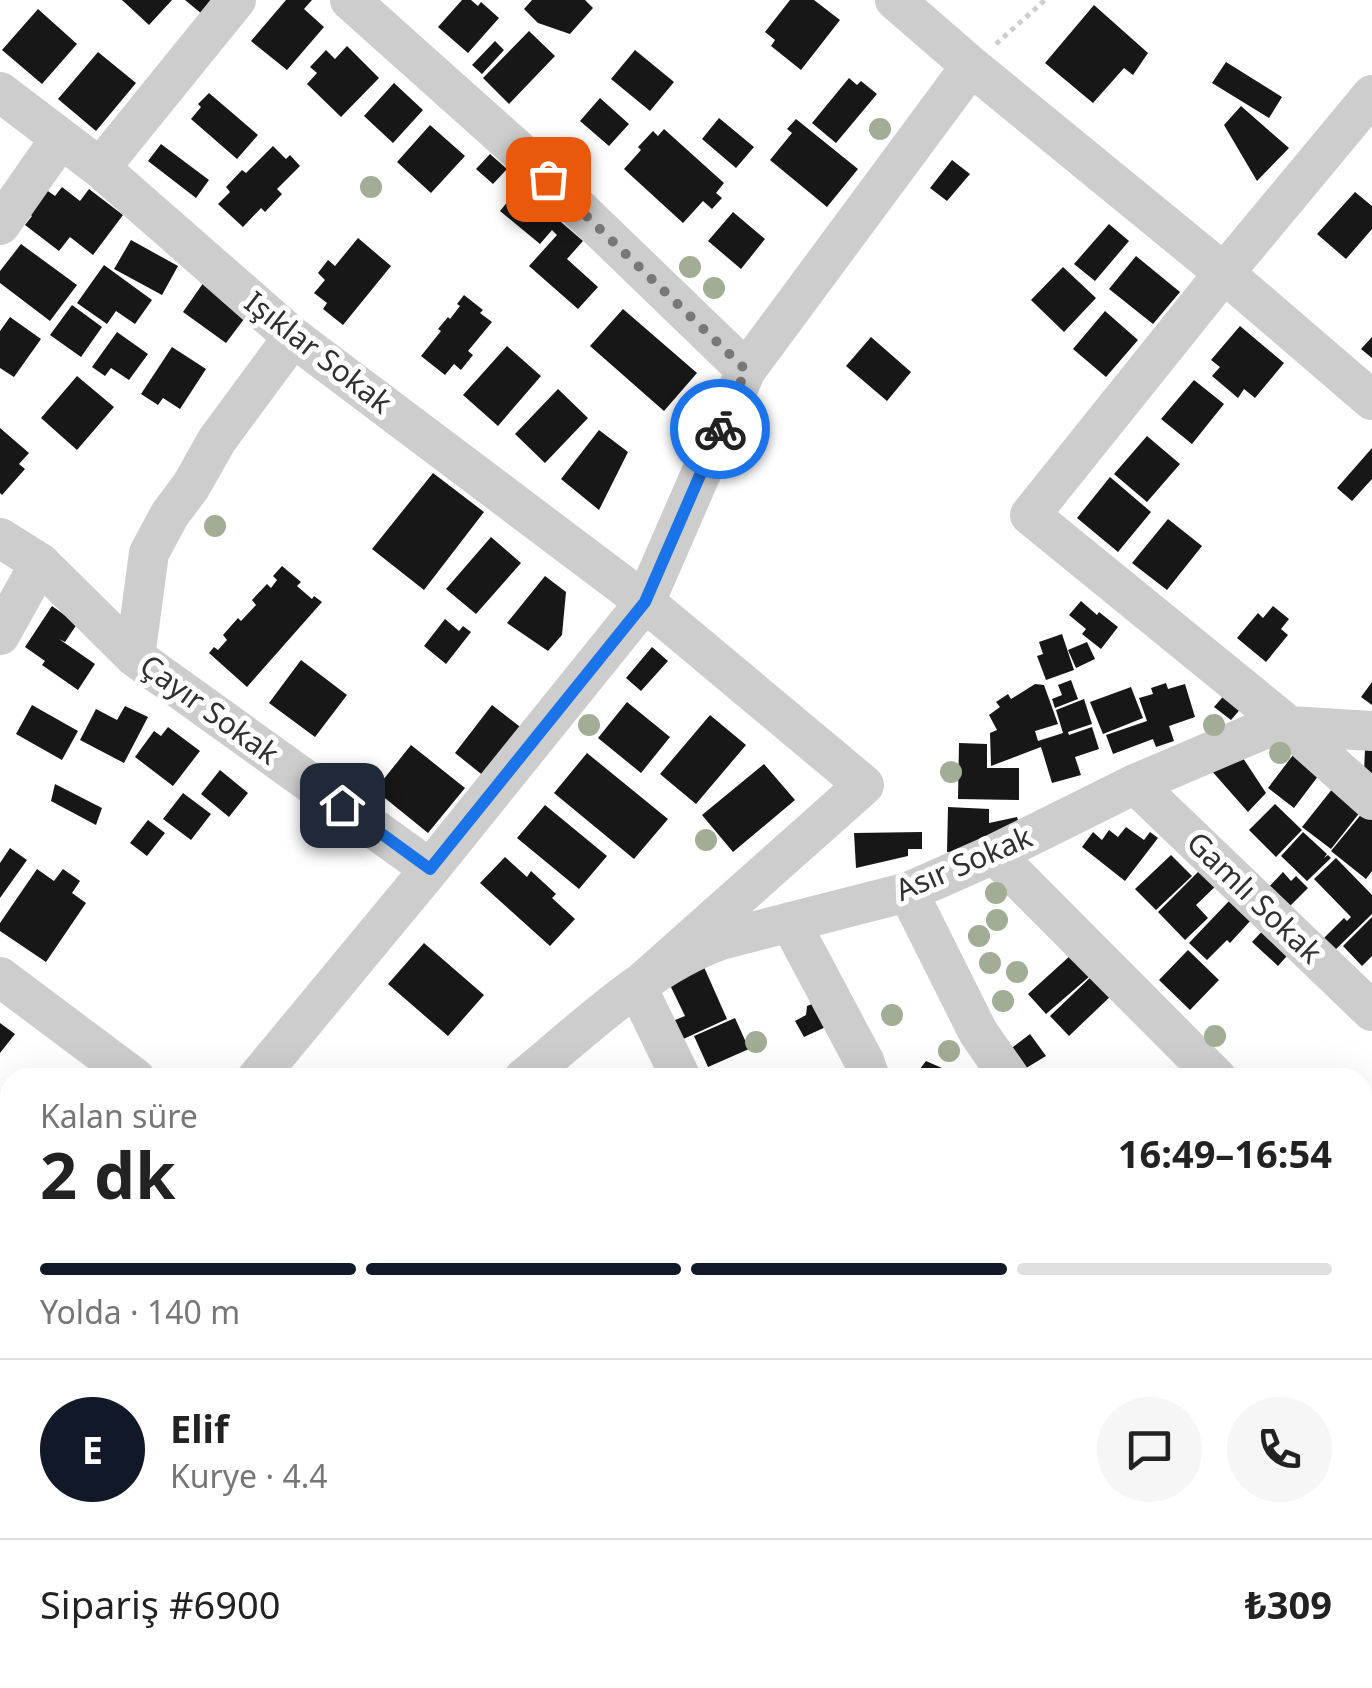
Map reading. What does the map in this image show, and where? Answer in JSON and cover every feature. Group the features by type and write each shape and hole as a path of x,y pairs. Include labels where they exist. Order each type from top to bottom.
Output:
{"street":[{"path":"100,168 236,0"},
{"path":"350,0 520,152 746,370"},
{"path":"895,0 1372,400"},
{"path":"264,1068 645,602 746,370 971,66"},
{"name":"Işıklar Sokak","path":"0,92 100,168 292,337 645,602 864,785 637,987"},
{"path":"1372,96 1030,515 1289,726 1372,800"},
{"path":"0,226 60,138"},
{"path":"135,657 148,553 217,440 292,337"},
{"name":"Çayır Sokak","path":"0,538 40,563 135,657 430,869"},
{"path":"0,635 40,563"},
{"name":"Asır Sokak","path":"536,1068 637,987 698,949 908,892 1135,784 1251,734 1289,726 1372,730"},
{"name":"Gamlı Sokak","path":"1135,784 1372,1011"},
{"path":"994,854 1208,1068"},
{"path":"908,892 978,1032 1003,1068"},
{"path":"790,922 866,1068"},
{"path":"0,977 122,1068"},
{"path":"637,987 676,1068"}],"path":[{"path":"971,66 1045,0"}],"building":[{"path":"122,0 172,0 149,25"},
{"path":"185,0 214,0 202,14"},
{"path":"286,0 312,0 304,9 324,27 287,70 251,41"},
{"path":"462,0 471,0 478,6 481,2 499,18 468,53 438,27"},
{"path":"532,0 585,0 593,8 570,34 538,23 524,9"},
{"path":"790,0 814,0 840,20 801,70 771,46 775,40 765,32"},
{"path":"1094,5 1148,53 1133,75 1124,68 1093,103 1045,63"},
{"path":"38,9 77,44 42,84 2,50"},
{"path":"529,31 555,56 509,104 483,78"},
{"path":"495,41 504,50 482,74 472,65"},
{"path":"347,46 379,78 341,117 307,84 317,73 310,67 326,50 335,59"},
{"path":"635,50 674,82 650,111 611,79"},
{"path":"98,52 136,83 96,131 58,99"},
{"path":"1226,62 1282,97 1269,118 1212,83"},
{"path":"849,78 857,85 861,81 877,94 836,143 812,123"},
{"path":"394,83 423,110 393,143 364,116"},
{"path":"209,93 258,135 237,159 191,119"},
{"path":"600,98 629,124 609,146 580,121"},
{"path":"1241,106 1289,148 1257,181 1224,125"},
{"path":"719,118 754,147 736,168 702,139"},
{"path":"796,119 858,169 827,207 770,160 792,133 787,129"},
{"path":"430,125 465,156 431,193 397,162"},
{"path":"664,129 724,183 716,193 722,198 712,209 703,201 683,223 624,169 653,131 658,136"},
{"path":"161,144 209,180 196,198 148,161"},
{"path":"273,146 300,166 277,189 282,194 243,227 218,204 230,192 226,187 242,170 246,173"},
{"path":"490,154 507,169 493,184 476,169"},
{"path":"952,160 970,174 947,201 930,188"},
{"path":"62,187 80,201 89,189 123,215 93,255 70,237 59,251 25,225 32,216 27,212 45,189 55,196"},
{"path":"1355,192 1372,206 1372,229 1346,259 1317,234"},
{"path":"514,194 527,204 533,198 583,241 567,259 598,287 578,309 529,266 557,235 552,230 540,244 500,211"},
{"path":"733,212 765,239 741,269 708,241"},
{"path":"1109,224 1129,241 1095,281 1074,264"},
{"path":"358,238 391,266 343,325 323,309 327,303 314,293 325,280 318,273 328,260 335,266"},
{"path":"131,240 178,266 162,295 114,269"},
{"path":"21,244 77,285 50,321 0,283 0,271"},
{"path":"1136,256 1180,292 1153,324 1109,289"},
{"path":"104,265 152,300 135,324 116,311 107,324 77,303"},
{"path":"1063,267 1096,298 1064,332 1031,300"},
{"path":"206,279 250,311 226,343 183,312"},
{"path":"464,295 492,322 468,351 473,355 461,370 454,364 445,375 421,356 441,331 438,329 460,306 457,304"},
{"path":"72,305 102,327 81,357 50,335"},
{"path":"623,309 697,373 664,411 590,346"},
{"path":"1105,311 1138,340 1106,377 1073,349"},
{"path":"10,317 41,339 14,377 0,368 0,331"},
{"path":"1240,326 1284,363 1255,398 1244,389 1238,398 1212,376 1220,367 1211,360"},
{"path":"117,332 148,354 129,380 111,368 105,376 92,367"},
{"path":"871,337 911,372 887,401 846,366"},
{"path":"1372,337 1372,358 1361,349"},
{"path":"507,346 541,376 498,426 463,395"},
{"path":"172,347 206,369 180,409 163,398 158,405 141,394"},
{"path":"77,376 114,407 77,450 41,418"},
{"path":"1194,380 1224,404 1192,444 1161,419"},
{"path":"558,389 588,418 545,463 515,434"},
{"path":"0,428 29,453 19,464 25,469 2,495 0,493"},
{"path":"599,430 628,452 599,510 561,479"},
{"path":"1147,436 1180,464 1147,502 1114,474"},
{"path":"1372,448 1372,479 1352,501 1337,488"},
{"path":"433,473 484,512 424,590 372,549"},
{"path":"1110,477 1151,512 1118,552 1077,518"},
{"path":"1168,519 1202,546 1167,590 1132,563"},
{"path":"491,537 521,563 476,614 446,589"},
{"path":"282,566 301,582 297,586 322,602 247,687 209,653 227,640 223,635 256,605 252,600 267,584 271,588 277,580 273,576"},
{"path":"545,576 566,592 562,635 548,651 507,623"},
{"path":"1081,601 1118,627 1101,649 1082,634 1086,629 1069,615"},
{"path":"52,606 77,624 65,642 59,639 95,664 78,690 42,665 45,661 25,647"},
{"path":"1273,606 1289,619 1281,629 1288,635 1266,662 1237,638 1258,613 1263,618"},
{"path":"445,619 459,631 463,626 471,632 446,664 424,646"},
{"path":"1062,634 1074,670 1046,680 1037,656 1043,654 1039,642"},
{"path":"1087,642 1095,659 1076,668 1068,650"},
{"path":"652,647 668,661 641,691 626,678"},
{"path":"301,660 347,695 315,737 269,703"},
{"path":"1071,680 1078,699 1055,708 1052,699 1062,695 1058,685"},
{"path":"1372,682 1372,705 1361,697"},
{"path":"1166,683 1168,689 1185,684 1195,717 1169,726 1174,741 1156,747 1153,739 1113,754 1106,735 1147,721 1139,698 1153,694 1151,688"},
{"path":"1035,684 1044,685 1058,724 1035,731 1038,741 1063,733 1056,710 1084,699 1092,724 1068,732 1069,735 1092,727 1099,749 1075,757 1081,775 1052,783 1041,747 991,766 990,733 997,730 989,715 1000,707 996,702 1008,694 1011,699"},
{"path":"1131,687 1143,718 1103,734 1090,702"},
{"path":"1227,692 1243,706 1231,720 1214,707"},
{"path":"627,702 670,737 641,773 598,738"},
{"path":"32,705 78,731 62,760 16,734"},
{"path":"492,705 523,729 485,777 455,753"},
{"path":"125,706 148,717 124,763 80,740 96,709 117,720"},
{"path":"710,715 746,745 696,804 660,774"},
{"path":"168,727 200,751 173,786 135,757 154,731 161,736"},
{"path":"959,743 987,744 987,768 1019,768 1019,800 958,799"},
{"path":"411,745 465,788 428,833 375,790"},
{"path":"1365,749 1372,750 1372,774 1364,774"},
{"path":"587,753 668,819 634,859 554,793"},
{"path":"1241,755 1266,793 1248,812 1210,769"},
{"path":"1293,755 1319,775 1294,808 1268,788"},
{"path":"764,764 795,800 733,852 702,815"},
{"path":"220,770 248,793 229,817 201,794"},
{"path":"55,784 102,808 96,825 51,801"},
{"path":"1333,788 1361,811 1331,849 1302,827"},
{"path":"183,793 211,814 191,840 163,819"},
{"path":"1275,804 1302,830 1276,857 1249,830"},
{"path":"545,805 607,856 579,889 517,838"},
{"path":"948,807 989,809 989,823 1017,817 1021,829 972,853 947,852"},
{"path":"1363,812 1372,819 1372,871 1366,879 1331,851"},
{"path":"148,820 165,833 147,856 130,843"},
{"path":"1126,827 1144,840 1150,832 1158,838 1125,881 1082,847 1093,832 1102,840 1109,830 1118,837"},
{"path":"922,832 922,849 908,849 908,856 856,868 854,833"},
{"path":"1303,832 1327,854 1324,858 1331,858 1307,881 1281,856"},
{"path":"10,848 27,860 0,898 0,863"},
{"path":"1171,855 1192,876 1156,910 1135,889"},
{"path":"505,857 527,877 531,871 575,919 550,946 480,883"},
{"path":"1336,858 1372,895 1372,914 1334,951 1322,940 1344,918 1347,921 1351,917 1314,879"},
{"path":"1204,866 1220,882 1196,905 1208,918 1185,940 1158,912"},
{"path":"37,869 54,881 63,869 80,881 72,893 86,903 46,962 0,931 0,923"},
{"path":"1283,872 1291,881 1296,876 1308,888 1286,910 1266,890"},
{"path":"1230,900 1252,919 1207,960 1189,943"},
{"path":"1372,917 1372,956 1362,966 1343,946"},
{"path":"1268,925 1294,948 1278,966 1252,942"},
{"path":"424,943 484,995 448,1036 388,984"},
{"path":"1188,950 1219,980 1190,1010 1159,980"},
{"path":"1071,955 1090,976 1046,1014 1028,994"},
{"path":"704,967 727,1019 679,1041 670,1022 685,1016 669,983"},
{"path":"1095,973 1114,993 1069,1036 1050,1016"},
{"path":"817,1002 830,1025 804,1037 795,1021 806,1015 807,1006"},
{"path":"735,1018 749,1049 708,1067 694,1036"},
{"path":"0,1023 15,1034 0,1053"},
{"path":"1030,1034 1046,1056 1022,1068 1009,1050"},
{"path":"926,1061 942,1068 921,1068"}],"way so far":[{"path":"548,179 746,370 720,429"}],"route":[{"path":"342,805 430,869 645,602 720,429"}]}
